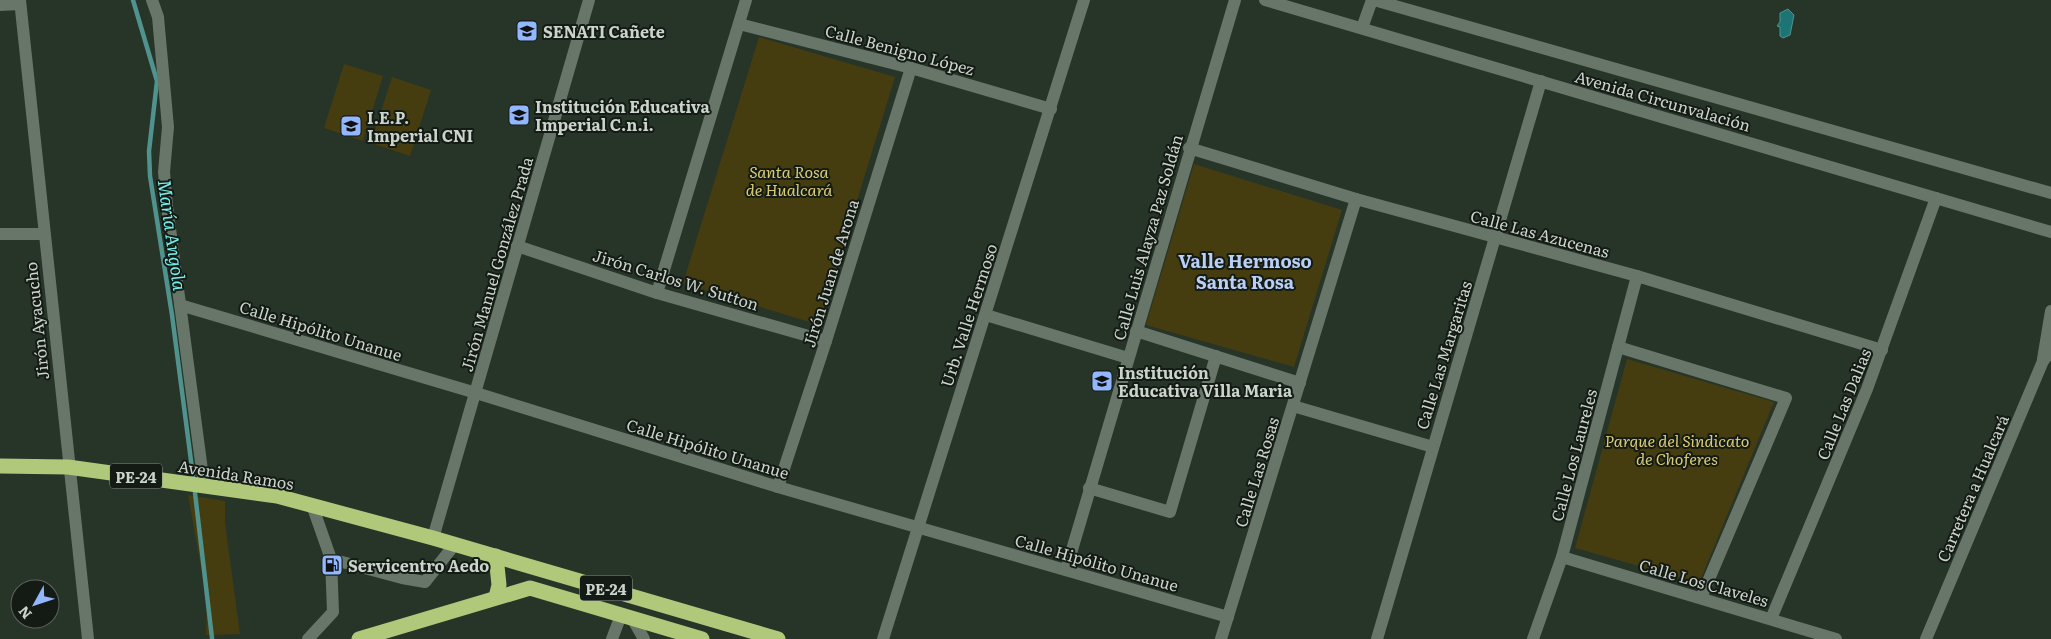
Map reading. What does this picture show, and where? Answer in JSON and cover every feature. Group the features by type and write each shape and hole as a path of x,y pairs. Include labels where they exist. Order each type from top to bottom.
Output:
{"highway":[{"name":"Avenida Ramos","path":"0,466 68,467 277,496 433,538"},
{"name":"PE-24","path":"433,538 778,639"},
{"path":"496,556 499,585 496,597"},
{"name":"PE-24","path":"359,639 406,627 496,597 530,588 702,639"}],"street":[{"path":"152,0 158,18 168,127 164,172 166,206 204,485"},
{"name":"Jirón Manuel González Prada","path":"433,538 589,0"},
{"path":"657,292 746,0"},
{"name":"Urb. Valle Hermoso","path":"882,639 986,315 1084,0"},
{"name":"Calle Luis Alayza Paz Soldán","path":"1066,570 1189,148 1235,0"},
{"name":"Avenida Circunvalación","path":"1265,0 2051,232"},
{"path":"1362,28 1373,0"},
{"name":"Avenida Circunvalación","path":"1373,0 2051,192"},
{"path":"0,5 20,2"},
{"name":"Jirón Ayacucho","path":"20,2 43,234 88,639"},
{"name":"Calle Benigno López","path":"739,24 911,68 1051,109"},
{"name":"Jirón Juan de Arona","path":"778,487 826,341 911,68"},
{"name":"Calle Las Margaritas","path":"1377,639 1541,81"},
{"name":"Calle Las Azucenas","path":"1189,148 1356,199 1637,276 1882,350"},
{"name":"Calle Las Dalias","path":"1771,619 1882,350 1936,198"},
{"name":"Calle Las Rosas","path":"1221,639 1356,199"},
{"path":"0,234 43,234"},
{"name":"Jirón Carlos W. Sutton","path":"517,246 657,292 826,341"},
{"name":"Calle Los Laureles","path":"1533,639 1562,557 1637,276"},
{"name":"Calle Hipólito Unanue","path":"180,305 476,393 778,487 1228,617"},
{"path":"2043,361 2051,311"},
{"path":"986,315 1128,358"},
{"path":"1136,331 1300,383"},
{"path":"1618,347 1786,398 1701,598"},
{"name":"Carretera a Hualcará","path":"1926,639 2043,361 2051,351"},
{"path":"1090,488 1170,512 1216,356"},
{"path":"1293,406 1433,447"},
{"path":"308,639 333,612 331,559 312,505"},
{"path":"331,559 402,578 425,582 455,544"},
{"name":"Calle Los Claveles","path":"1562,557 1836,639"},
{"path":"612,639 626,617 644,639"}],"green space":[{"name":"Santa Rosa de Hualcará","path":"759,37 895,77 819,325 683,283"},
{"path":"344,64 383,76 363,141 324,128"},
{"path":"392,77 431,90 410,156 371,143"},
{"path":"1194,164 1342,210 1294,367 1146,325"},
{"name":"Parque del Sindicato de Choferes","path":"1627,359 1774,402 1699,583 1575,548"},
{"path":"188,495 225,501 225,523 240,634 206,635 207,601"}],"water":[{"path":"1788,9 1794,15 1790,35 1783,38 1780,36 1780,27 1777,26 1780,22 1780,13"}],"waterway":[{"name":"María Angola","path":"133,0 157,81 149,151 150,176 172,315 193,476"},
{"name":"María Angola","path":"195,493 212,638"}],"place":[{"name":"SENATI Cañete","path":"527,31"},
{"name":"Institución Educativa Imperial C.n.i.","path":"519,115"},
{"name":"I.E.P. Imperial CNI","path":"351,126"},
{"name":"Institución Educativa Villa Maria","path":"1102,381"},
{"name":"Servicentro Aedo","path":"332,565"}],"district":[{"name":"Valle Hermoso Santa Rosa","path":"1245,270"}]}
